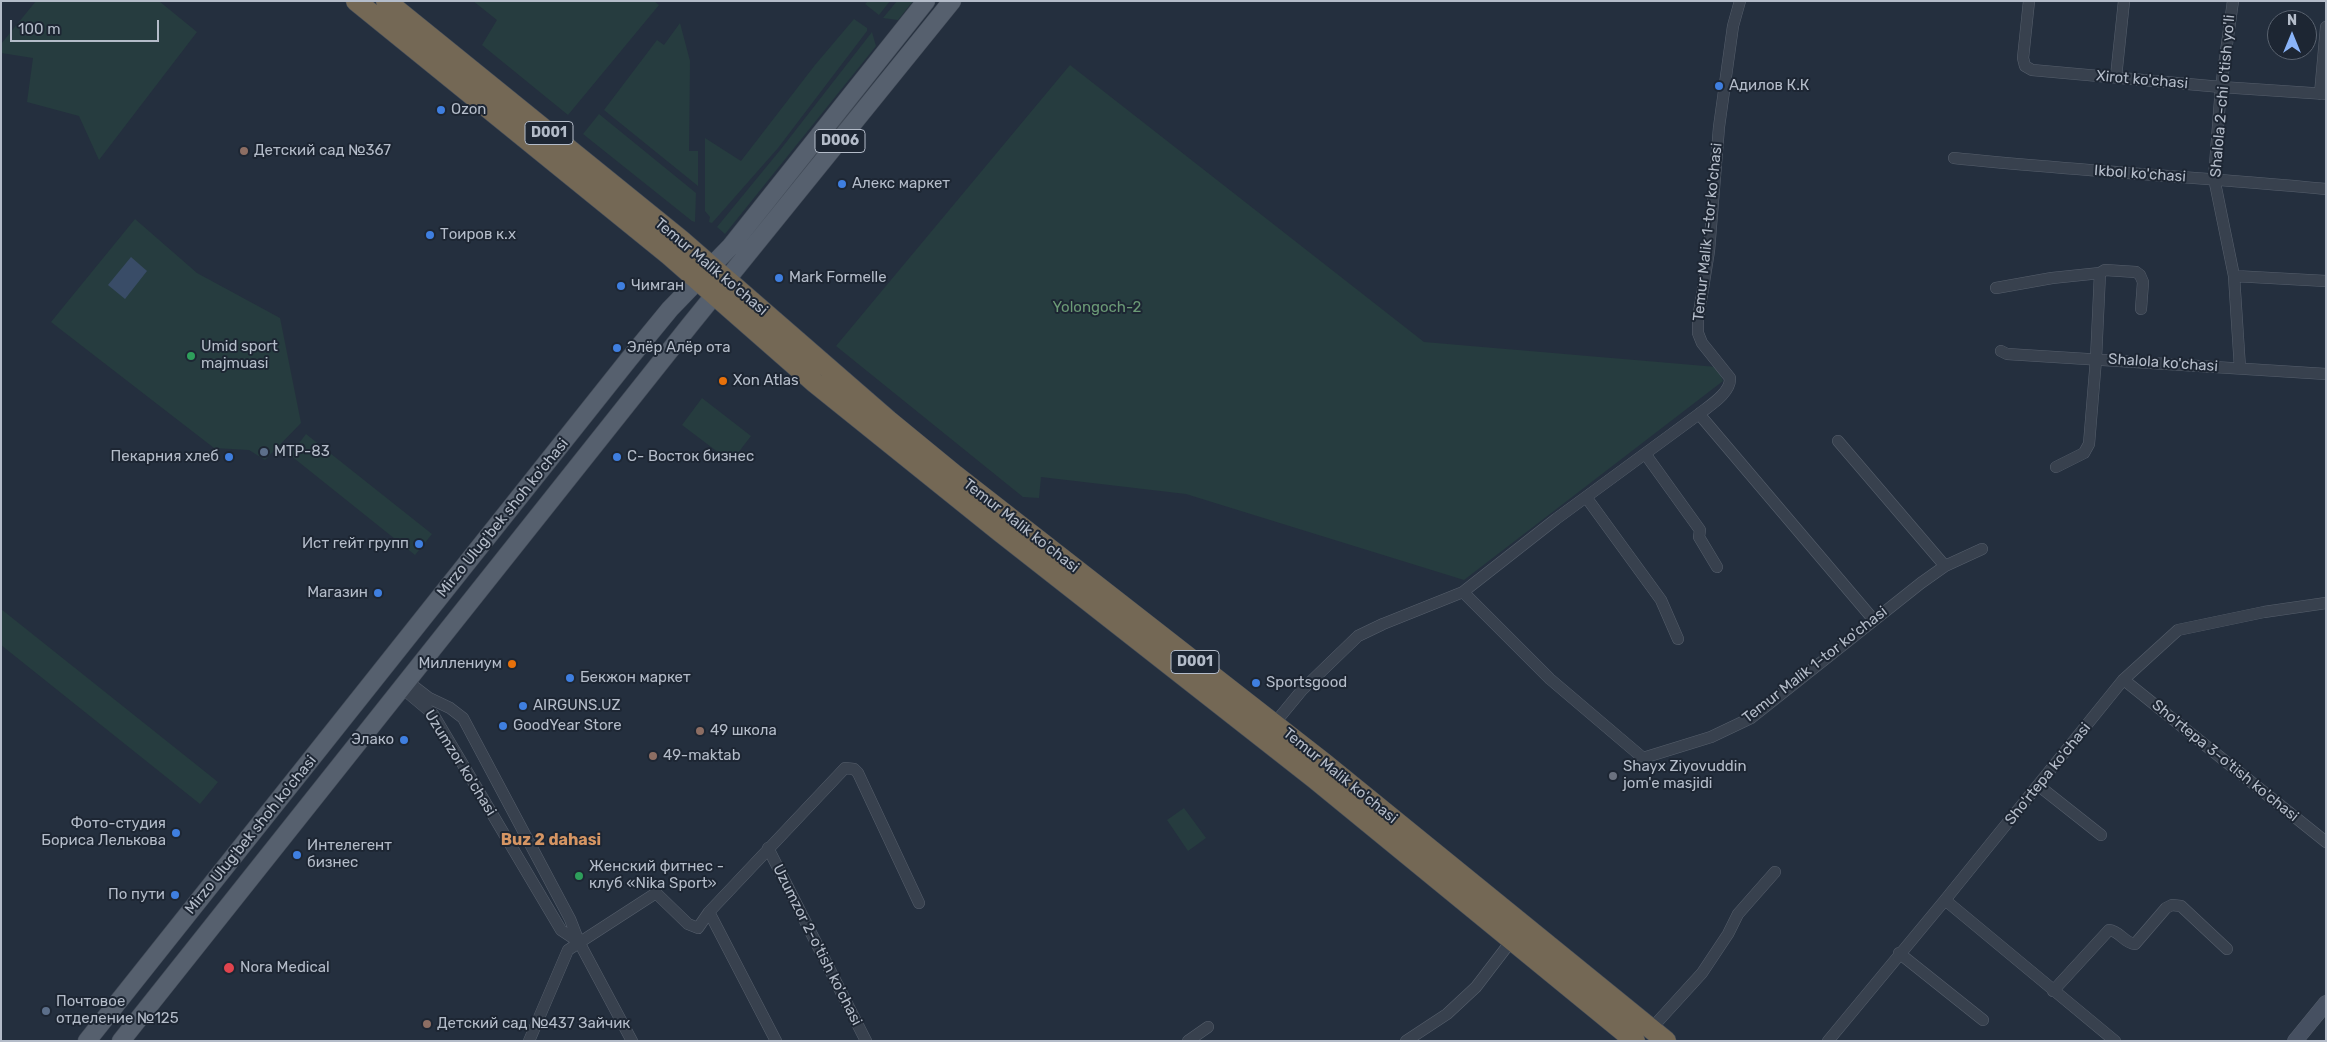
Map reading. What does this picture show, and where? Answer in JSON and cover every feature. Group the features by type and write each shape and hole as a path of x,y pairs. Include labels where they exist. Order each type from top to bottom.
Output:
{"highway":[{"name":"Temur Malik ko'chasi","path":"356,1 704,273"},
{"name":"Temur Malik ko'chasi","path":"386,1 721,288 873,408 955,476 1274,724 1658,1035"},
{"name":"Temur Malik ko'chasi","path":"721,288 815,383 1315,779 1635,1041"}],"main road":[{"name":"Mirzo Ulug'bek shoh ko'chasi","path":"87,1041 670,309 731,246 926,1"},
{"name":"Mirzo Ulug'bek shoh ko'chasi","path":"121,1041 404,684 952,1"},
{"path":"832,120 847,132"},
{"path":"531,483 552,500"},
{"path":"465,566 486,583"},
{"path":"300,774 320,790"},
{"path":"2295,1041 2326,1003"},
{"path":"2309,1041 2326,1020"}],"street":[{"name":"Temur Malik 1-tor ko'chasi","path":"1274,724 1302,690 1358,636 1463,592 1586,497 1700,414 1720,397 1731,381 1714,356 1702,343 1698,333 1698,319 1708,251 1719,127 1733,26 1740,1"},
{"name":"Xirot ko'chasi","path":"2029,1 2023,58 2025,66 2032,70 2323,94"},
{"path":"2116,77 2124,1"},
{"name":"Shalola 2-chi o'tish yo'li","path":"2233,1 2221,87 2214,178 2234,276 2240,368"},
{"path":"2323,94 2326,27"},
{"name":"Ikbol ko'chasi","path":"1954,158 2053,168 2214,178 2326,189"},
{"path":"1996,288 2052,278 2100,273 2105,270 2136,272 2140,275 2143,282 2141,309"},
{"path":"2056,467 2084,453 2089,444 2096,359 2100,273"},
{"path":"2234,276 2326,281"},
{"name":"Shalola ko'chasi","path":"2002,351 2007,354 2326,374"},
{"path":"1700,414 1873,619"},
{"path":"1838,441 1945,566"},
{"path":"1646,455 1700,530 1699,538 1717,567"},
{"path":"1586,497 1661,600 1678,639"},
{"name":"Temur Malik 1-tor ko'chasi","path":"1463,592 1550,679 1642,758 1711,737 1751,718 1873,619 1945,566 1982,549"},
{"name":"Sho'rtepa ko'chasi","path":"1828,1041 2124,680 2178,630 2186,627 2325,604"},
{"name":"Sho'rtepa 3-o'tish ko'chasi","path":"2124,680 2326,842"},
{"name":"Uzumzor ko'chasi","path":"404,684 433,714 533,887 561,930 579,942"},
{"name":"Uzumzor ko'chasi","path":"404,684 450,708 463,718 570,919 579,942 632,1041"},
{"path":"529,1041 568,950 656,893 692,928 698,928 709,912 768,848 840,771 847,768 854,769 858,773 919,903"},
{"path":"2039,786 2101,835"},
{"name":"Uzumzor 2-o'tish ko'chasi","path":"768,848 866,1041"},
{"path":"1658,1035 1728,934 1738,914 1775,872"},
{"path":"1945,900 2115,1041"},
{"path":"2053,991 2109,930 2114,930 2127,942 2135,944 2166,908 2172,904 2181,906 2227,949"},
{"path":"709,912 776,1041"},
{"path":"1406,1041 1447,1014 1476,987 1512,940"},
{"path":"1899,954 1983,1020"},
{"path":"1188,1041 1208,1026"}],"green space":[{"path":"36,1 159,1 197,32 99,160 79,116 27,102 33,58 1,53 1,44"},
{"path":"473,1 654,1 659,5 568,115 482,45 497,20"},
{"path":"868,1 890,1 879,15 865,4"},
{"path":"897,1 913,1 898,20 883,18"},
{"path":"854,19 867,28 867,31 778,148 712,223 709,222 710,217 705,211 705,138 741,161 815,65"},
{"path":"680,23 690,61 689,151 698,151 698,186 604,110 657,40 664,45"},
{"path":"872,32 876,46 725,234 717,227 781,149"},
{"name":"Yolongoch-2","path":"1070,65 1424,342 1717,367 1723,381 1464,580 1186,494 1041,477 1039,498 1023,497 836,346"},
{"path":"599,114 696,193 695,222 583,134"},
{"name":"Umid sport majmuasi","path":"135,219 197,273 280,318 301,423 265,460 249,450 214,448 51,322"},
{"path":"702,398 751,436 731,462 682,425"},
{"path":"306,434 432,534 415,555 290,455"},
{"path":"1,609 218,782 200,804 1,645"},
{"path":"1184,808 1206,838 1188,851 1167,820"}],"water":[{"path":"131,257 147,271 125,299 108,285"}],"place":[{"name":"Адилов К.К","path":"1719,86"},
{"name":"Ozon","path":"441,110"},
{"name":"Детский сад №367","path":"244,151"},
{"name":"Алекс маркет","path":"842,184"},
{"name":"Тоиров к.х","path":"430,235"},
{"name":"Mark Formelle","path":"779,278"},
{"name":"Чимган","path":"621,286"},
{"name":"Элёр Алёр ота","path":"617,348"},
{"name":"Umid sport majmuasi","path":"191,356"},
{"name":"Xon Atlas","path":"723,381"},
{"name":"MTP-83","path":"264,452"},
{"name":"Пекарния хлеб","path":"229,457"},
{"name":"С- Восток бизнес","path":"617,457"},
{"name":"Ист гейт групп","path":"419,544"},
{"name":"Магазин","path":"378,593"},
{"name":"Миллениум","path":"512,664"},
{"name":"Бекжон маркет","path":"570,678"},
{"name":"Sportsgood","path":"1256,683"},
{"name":"AIRGUNS.UZ","path":"523,706"},
{"name":"GoodYear Store","path":"503,726"},
{"name":"49 школа","path":"700,731"},
{"name":"Элако","path":"404,740"},
{"name":"49-maktab","path":"653,756"},
{"name":"Shayx Ziyovuddin jom'e masjidi","path":"1613,776"},
{"name":"Фото-студия Бориса Лелькова","path":"176,833"},
{"name":"Интелегент бизнес","path":"297,855"},
{"name":"Женский фитнес - клуб «Nika Sport»","path":"579,876"},
{"name":"По пути","path":"175,895"},
{"name":"Nora Medical","path":"229,968"},
{"name":"Почтовое отделение №125","path":"46,1011"},
{"name":"Детский сад №437 Зайчик","path":"427,1024"}],"district":[{"name":"Buz 2 dahasi","path":"551,840"}]}
